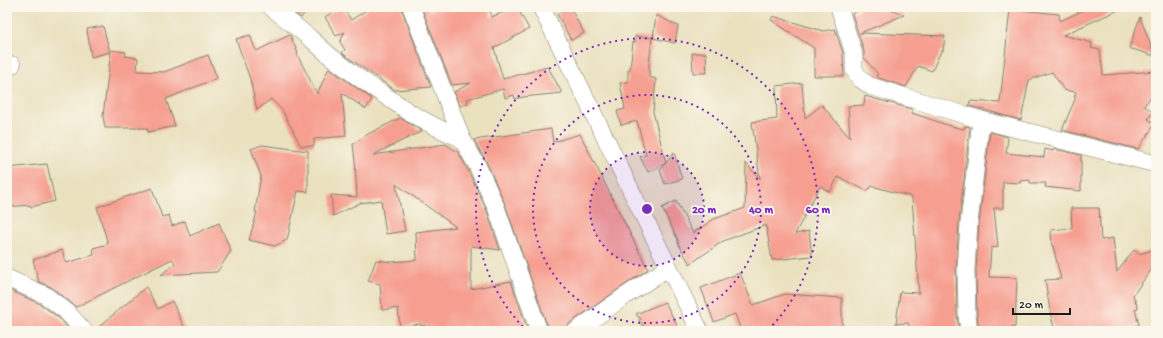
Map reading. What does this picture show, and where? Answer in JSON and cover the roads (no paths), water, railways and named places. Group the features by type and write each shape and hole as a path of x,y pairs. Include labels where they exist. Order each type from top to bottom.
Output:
{"street":[{"path":"271,7 359,78 412,114 462,139"},
{"path":"411,7 462,139 477,165 496,207 539,331"},
{"path":"542,7 700,331"},
{"path":"839,7 854,54 854,69 859,78 870,86 981,120 1156,164"},
{"path":"968,331 966,270 969,223 981,120"},
{"path":"576,331 669,267"},
{"path":"7,278 45,295 66,311 84,331"}]}
